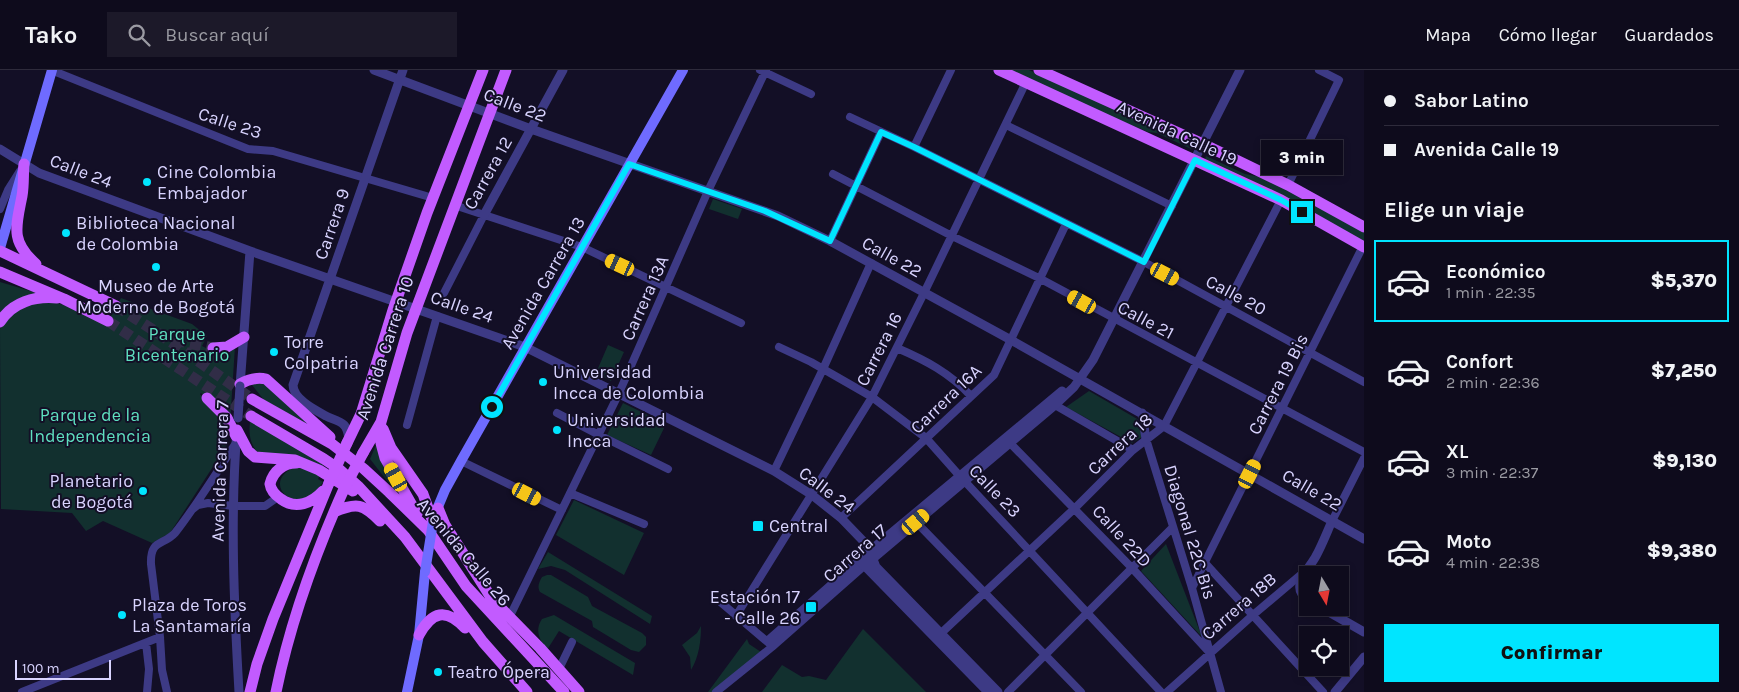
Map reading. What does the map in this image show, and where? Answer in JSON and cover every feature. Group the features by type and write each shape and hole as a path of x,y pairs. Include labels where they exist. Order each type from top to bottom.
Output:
{"main road":[{"path":"52,70 0,249 116,306"},
{"name":"Avenida Carrera 10","path":"250,692 257,664 273,618 327,485 361,414 396,302 433,198 483,70"},
{"name":"Avenida Carrera 10","path":"276,692 284,654 306,585 344,489 381,422 407,333 506,70"},
{"name":"Avenida Carrera 13","path":"409,690 429,573 430,526 461,461 683,70"},
{"name":"Avenida Calle 19","path":"999,70 1281,200 1364,246"},
{"name":"Avenida Calle 19","path":"1039,70 1203,144 1288,185 1364,227"},
{"path":"24,164 22,194 16,217 17,237 24,251 46,272"},
{"path":"0,258 85,291"},
{"path":"0,272 64,299 108,321"},
{"path":"0,278 64,299"},
{"path":"0,322 10,310 24,302 45,298 64,299"},
{"path":"213,348 227,347 244,337"},
{"path":"240,385 251,379 266,379 322,431 347,450 364,469"},
{"path":"207,398 227,418 248,451 255,457 266,459 291,458 320,470 375,504"},
{"name":"Avenida Calle 26","path":"252,399 332,444 430,526 466,586 506,621"},
{"name":"Avenida Calle 26","path":"251,416 339,469 358,486 405,537 429,573 518,687 526,692"},
{"path":"381,422 391,448 423,494 430,526"},
{"path":"320,470 292,463 281,467 273,476 270,484 273,491 288,503 301,504 313,500 327,485"},
{"path":"334,512 355,505 367,509 429,573"},
{"path":"438,508 445,525 506,621 536,652 564,692"},
{"path":"419,635 425,624 434,616 451,616 498,661"},
{"path":"536,652 559,669 579,692"}],"street":[{"name":"Calle 23","path":"52,70 248,149 273,151 433,198"},
{"name":"Calle 22","path":"374,70 402,75 531,129 778,216 830,241 1011,340 1364,539"},
{"name":"Carrera 12","path":"444,293 563,70"},
{"path":"914,147 951,70"},
{"name":"Carrera 17","path":"871,555 916,522 962,479 1010,443 1055,405 1081,379 1093,360 1144,262 1240,70"},
{"path":"1288,185 1339,80 1319,70"},
{"path":"764,71 811,94"},
{"name":"Carrera 13A","path":"506,621 620,393 708,191 764,71"},
{"name":"Carrera 9","path":"348,441 347,430 344,425 326,416 300,398 293,390 293,385 402,75"},
{"name":"Carrera 16","path":"736,616 872,397 1026,82"},
{"name":"Calle 20","path":"850,117 1144,262 1364,382"},
{"path":"1006,125 1172,206"},
{"path":"830,241 881,132"},
{"name":"Calle 24","path":"0,149 39,173 250,251 525,346 774,471 812,495 841,518 865,542 876,567 988,692"},
{"path":"0,209 8,190 24,164"},
{"name":"Calle 21","path":"834,174 952,236 1039,278 1196,364 1364,452"},
{"name":"Carrera 18","path":"938,636 1075,508 1133,450 1164,426 1281,200"},
{"path":"454,205 582,247 741,323"},
{"name":"Carrera 16A","path":"841,518 994,376 1066,224"},
{"name":"Carrera 19 Bis","path":"1192,588 1364,246"},
{"name":"Avenida Carrera 7","path":"239,692 233,506 250,251"},
{"path":"774,471 823,369 870,263"},
{"path":"408,425 437,316"},
{"name":"Calle 23","path":"779,347 872,397 926,438 1161,692"},
{"path":"897,348 926,361 948,375 961,384 971,396"},
{"name":"Carrera 17","path":"716,692 861,563 962,479 1053,399 1081,379"},
{"path":"1055,405 1133,450"},
{"path":"557,413 668,469"},
{"path":"1142,413 1146,439"},
{"path":"167,692 161,655 151,556 156,545 173,535 188,514 237,432"},
{"name":"Diagonal 22C Bis","path":"1146,439 1192,588 1221,692"},
{"name":"Calle 22D","path":"1010,443 1075,508 1210,653"},
{"name":"Carrera 18B","path":"1309,566 1315,559 1332,520 1364,458"},
{"path":"461,461 562,510"},
{"path":"570,493 644,524"},
{"path":"188,514 198,505 204,503 233,506 265,506 278,496"},
{"path":"916,522 1081,692"},
{"path":"1008,692 1173,527"},
{"name":"Calle 24","path":"861,563 998,692"},
{"path":"1204,566 1253,615 1323,692"},
{"name":"Carrera 18B","path":"1167,692 1299,576"},
{"path":"718,600 770,644"},
{"path":"1336,616 1364,632"},
{"path":"22,692 160,638"},
{"path":"559,669 572,642"},
{"path":"146,643 149,669 147,692"},
{"path":"1335,692 1364,657"}],"green space":[{"path":"1011,70 1029,70 1193,144 1191,149 1157,133 1148,132 1107,115"},
{"path":"1206,156 1245,174 1261,177 1298,195 1364,233 1364,242 1268,188 1205,159"},
{"path":"713,199 742,209 738,219 709,209"},
{"path":"0,282 44,295 0,316"},
{"name":"Parque de la Independencia","path":"121,298 192,324 207,336 202,346 208,349 235,346 230,424 200,394 226,424 227,445 170,533 152,543 103,521 86,531 72,513 1,509 0,329 11,315 23,306 36,302 64,305 107,323"},
{"path":"608,345 624,352 611,381 596,373"},
{"path":"263,381 317,429 264,400 252,385"},
{"path":"1089,391 1139,420 1142,437 1132,443 1066,407"},
{"path":"623,403 666,424 651,455 607,435"},
{"path":"250,421 325,461 323,466 270,456 253,450 255,449 250,435"},
{"path":"376,445 398,491 388,482 370,459"},
{"path":"298,466 321,473 318,479 323,482 313,494 302,499 293,499 285,495 281,488 281,480 286,472"},
{"path":"574,500 644,533 624,575 556,535"},
{"path":"1166,544 1202,637 1141,571"},
{"path":"548,552 652,616 650,624 565,570 551,566 538,569"},
{"path":"551,575 588,597 592,606 642,633 646,637 646,645 639,652 631,650 593,627 592,621 540,592 540,581 542,577"},
{"path":"554,615 635,663 633,675 559,631 547,650 540,639 538,628 542,619"},
{"path":"701,626 699,649 691,670 690,657 682,645 697,633"},
{"path":"863,629 926,692 762,692 782,665 802,677 809,676 826,680"},
{"path":"747,639 749,644 761,652 713,692 708,692"}],"tunnel":[{"path":"116,306 167,339 252,399"},
{"path":"108,321 251,416"},
{"path":"174,340 213,348"}],"place":[{"name":"Cine Colombia Embajador","path":"147,182"},
{"name":"Biblioteca Nacional de Colombia","path":"66,233"},
{"name":"Museo de Arte Moderno de Bogotá","path":"156,267"},
{"name":"Torre Colpatria","path":"274,352"},
{"name":"Universidad Incca de Colombia","path":"543,382"},
{"name":"Universidad Incca","path":"557,430"},
{"name":"Planetario de Bogotá","path":"143,491"},
{"name":"Central","path":"758,526"},
{"name":"Estación 17 - Calle 26","path":"811,607"},
{"name":"Plaza de Toros La Santamaría","path":"122,615"},
{"name":"Teatro Ópera","path":"438,672"}],"route":[{"path":"492,407 629,164 747,204 778,216 830,241 881,132 1144,262 1195,160 1281,200 1302,212"}],"park label":[{"name":"Parque Bicentenario","path":"177,344"}]}
